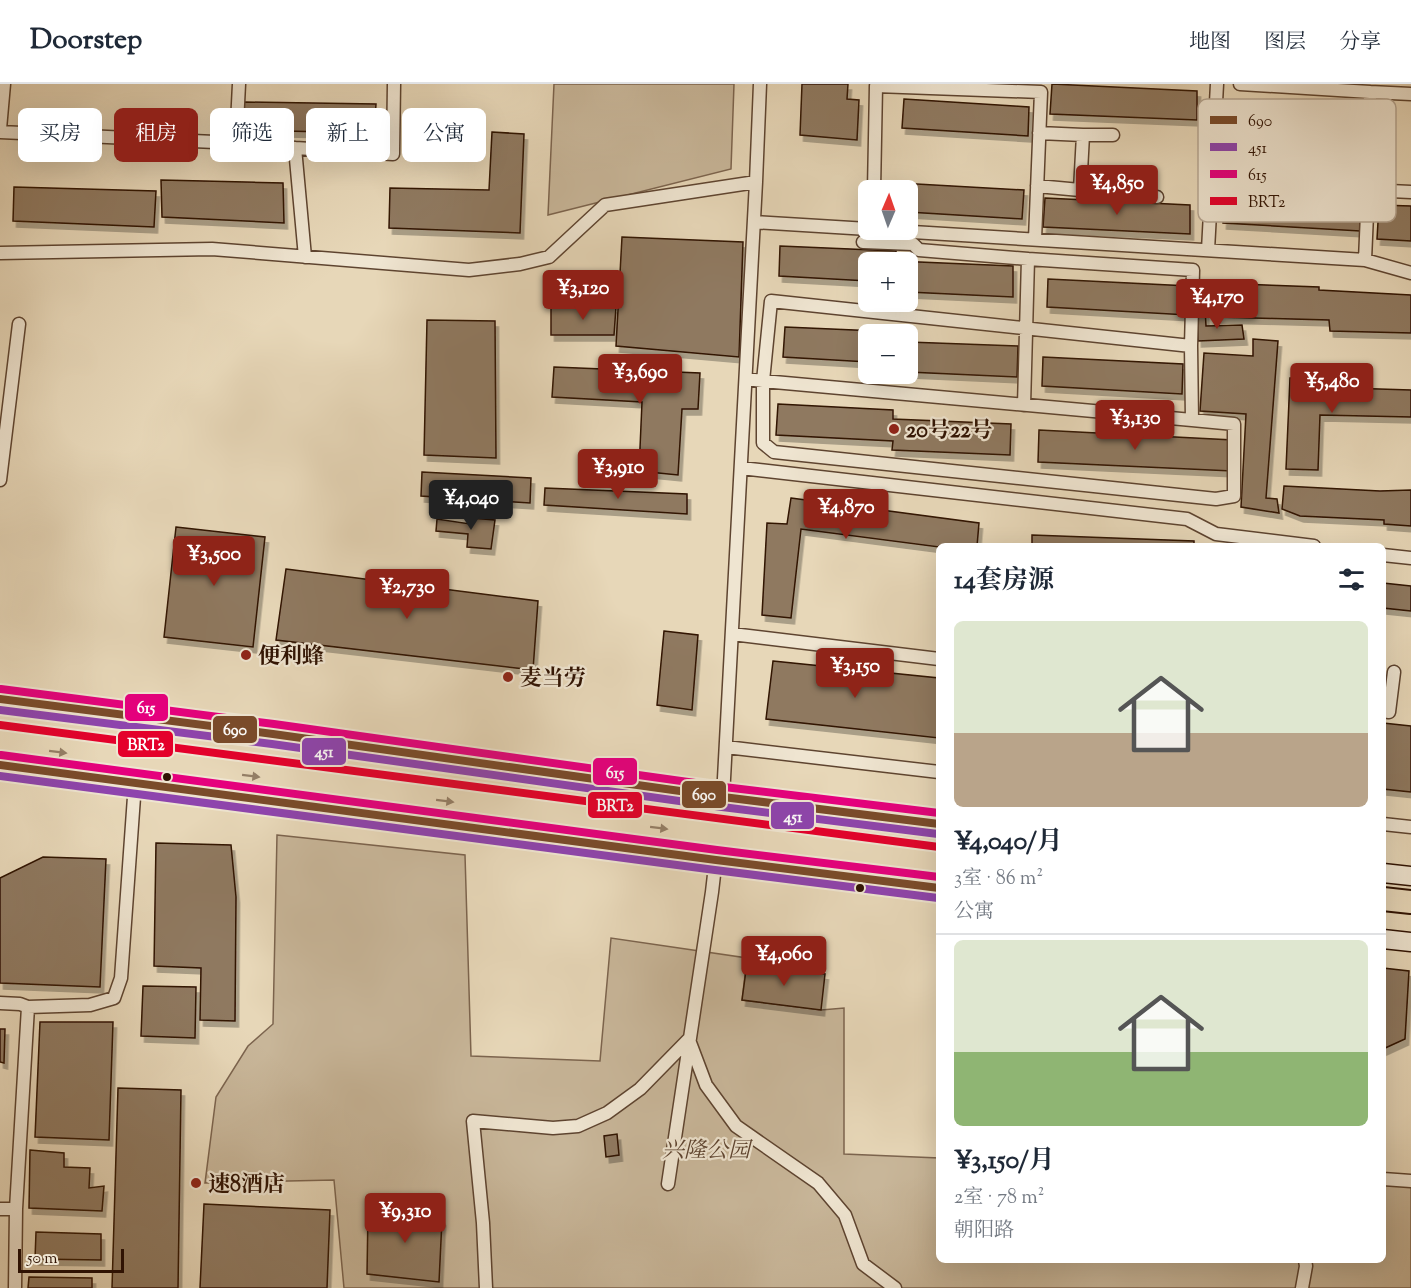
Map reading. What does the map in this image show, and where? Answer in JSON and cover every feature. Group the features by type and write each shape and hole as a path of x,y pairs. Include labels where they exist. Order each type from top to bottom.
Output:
{"highway":[{"path":"0,725 936,846"},
{"path":"0,744 721,817 936,862"},
{"path":"1386,899 1411,902"},
{"path":"1386,914 1411,917"}],"street":[{"path":"4,84 0,131 210,142"},
{"path":"238,108 239,84"},
{"path":"305,257 295,147 393,154 394,84"},
{"path":"668,1184 721,817 760,84"},
{"path":"1216,99 1217,84"},
{"path":"1240,84 1411,94"},
{"path":"874,180 876,86 1041,88 1035,239"},
{"path":"1370,92 1370,99"},
{"path":"1039,133 1113,135"},
{"path":"1080,190 1083,135"},
{"path":"0,253 212,249 469,270 520,264 549,257 605,206 756,182"},
{"path":"1037,186 1157,197"},
{"path":"1396,191 1411,192"},
{"path":"754,222 858,228"},
{"path":"1208,250 1210,222"},
{"path":"1365,260 1367,222"},
{"path":"918,232 1365,260 1411,273"},
{"path":"863,242 913,244 919,250 1193,270 1192,420"},
{"path":"1024,405 1028,259"},
{"path":"746,379 764,381 1024,405 1234,424 1234,496 1216,499 774,452 764,443 764,381 771,301 1191,346"},
{"path":"0,480 19,324"},
{"path":"741,468 1187,519 1216,534 1290,543"},
{"path":"1386,555 1411,558"},
{"path":"732,634 936,659"},
{"path":"1386,712 1389,712 1394,672"},
{"path":"0,699 273,734 721,817 936,824"},
{"path":"726,747 936,772"},
{"path":"0,765 936,888"},
{"path":"0,1003 20,1004 28,1007 90,1005 114,998 121,978 135,783"},
{"path":"1386,824 1411,827"},
{"path":"1386,873 1411,876"},
{"path":"1386,939 1411,942"},
{"path":"15,1288 16,1209 28,1007"},
{"path":"486,1288 483,1223 473,1121 553,1128 578,1126 607,1113 640,1089 689,1039"},
{"path":"689,1039 706,1085 736,1126 818,1183 845,1215 863,1264 896,1288"},
{"path":"1386,1179 1411,1181"},
{"path":"0,1209 16,1209"},
{"path":"1302,1288 1306,1263"}],"green space":[{"path":"554,84 734,84 731,169 548,215"},
{"name":"兴隆公园","path":"277,835 465,855 471,1056 600,1061 611,938 747,958 742,1000 821,1010 844,1008 844,1154 936,1158 936,1263 1386,1263 1386,1174 1411,1175 1411,1288 344,1288 334,1180 205,1183 216,1097 248,1046 273,1024"}],"building":[{"path":"802,84 848,84 847,99 859,100 857,140 800,135"},
{"path":"1052,84 1197,91 1197,120 1050,114"},
{"path":"904,99 1029,107 1028,136 902,128"},
{"path":"244,102 376,104 376,108 306,108 306,131 294,131 294,108 244,108"},
{"path":"492,132 524,134 520,233 389,228 390,188 489,190"},
{"path":"161,180 283,183 284,223 162,217"},
{"path":"918,184 1024,190 1022,219 918,213"},
{"path":"14,187 156,191 154,227 13,221"},
{"path":"1045,198 1190,205 1190,234 1043,227"},
{"path":"1396,206 1411,206 1411,241 1377,239 1378,222 1396,222"},
{"path":"1223,222 1360,222 1360,231"},
{"path":"622,237 743,242 739,357 616,346"},
{"path":"780,246 896,251 858,252 858,280 779,276"},
{"path":"918,262 1013,266 1013,297 918,292"},
{"path":"1048,279 1189,286 1188,315 1047,307"},
{"path":"1216,283 1319,287 1319,290 1411,295 1411,333 1330,331 1329,320 1214,317"},
{"path":"551,306 616,307 614,335 551,335"},
{"path":"1197,307 1205,307 1206,326 1242,325 1244,339 1198,341"},
{"path":"427,320 495,321 496,458 424,455"},
{"path":"785,327 858,330 858,361 783,357"},
{"path":"1253,339 1278,341 1266,498 1277,499 1279,513 1241,507 1246,414 1200,411 1204,353 1253,356"},
{"path":"918,342 1018,346 1017,377 918,372"},
{"path":"1043,357 1183,364 1182,394 1042,386"},
{"path":"554,367 700,373 698,409 682,409 678,475 639,471 642,402 552,397"},
{"path":"1290,378 1316,378 1316,387 1411,390 1411,417 1320,415 1318,470 1286,469"},
{"name":"20号22号","path":"778,404 893,410 893,419 1011,424 1010,455 892,450 893,441 776,435"},
{"path":"1039,430 1233,440 1232,471 1038,462"},
{"path":"422,472 531,478 530,503 421,496"},
{"path":"1284,486 1380,491 1411,490 1411,526 1384,524 1384,520 1300,516 1282,509"},
{"path":"545,488 687,494 687,514 544,505"},
{"path":"791,498 979,523 977,543 936,543 936,547 801,529 791,618 762,615 767,523 787,524"},
{"path":"471,518 495,520 491,549 467,547 468,534 436,531 437,519 470,524"},
{"path":"176,527 265,537 253,647 164,637"},
{"path":"1032,535 1194,541 1194,543 1032,543"},
{"path":"286,569 538,601 533,670 276,640"},
{"path":"1386,583 1411,586 1411,611 1386,608"},
{"path":"664,631 698,635 692,710 657,705"},
{"path":"773,661 936,678 936,738 766,719"},
{"path":"1386,723 1411,726 1411,792 1386,789"},
{"path":"156,843 231,845 236,897 235,1021 200,1020 201,968 154,966"},
{"path":"43,857 106,859 100,987 0,983 0,878"},
{"path":"747,963 825,974 821,1010 742,1000"},
{"path":"1386,968 1409,971 1405,1039 1386,1048"},
{"path":"143,986 196,987 195,1038 141,1036"},
{"path":"40,1022 113,1022 109,1140 35,1137"},
{"path":"0,1029 5,1029 4,1063 0,1062"},
{"path":"118,1088 181,1090 178,1288 112,1288"},
{"path":"617,1134 619,1155 606,1157 604,1136"},
{"path":"30,1150 64,1153 64,1167 90,1168 89,1188 104,1186 102,1211 29,1208"},
{"path":"204,1204 330,1210 327,1288 200,1288"},
{"path":"431,1205 442,1220 439,1282 367,1274 368,1212 406,1212 419,1206"},
{"path":"36,1232 101,1234 101,1260 35,1259"},
{"path":"29,1277 92,1278 92,1288 28,1288"}],"transit line":[{"name":"615","path":"1,689 274,724 724,787 936,813"},
{"name":"690","path":"0,699 936,824"},
{"name":"451","path":"0,710 272,744 722,807 936,834"},
{"name":"BRT2","path":"0,725 936,847"},
{"name":"615","path":"1,755 717,850 936,877"},
{"name":"690","path":"0,765 936,888"},
{"name":"451","path":"0,776 936,898"}],"place":[{"name":"20号22号","path":"894,429"},
{"name":"便利蜂","path":"246,655"},
{"name":"麦当劳","path":"508,677"},
{"name":"速8酒店","path":"196,1183"}]}
